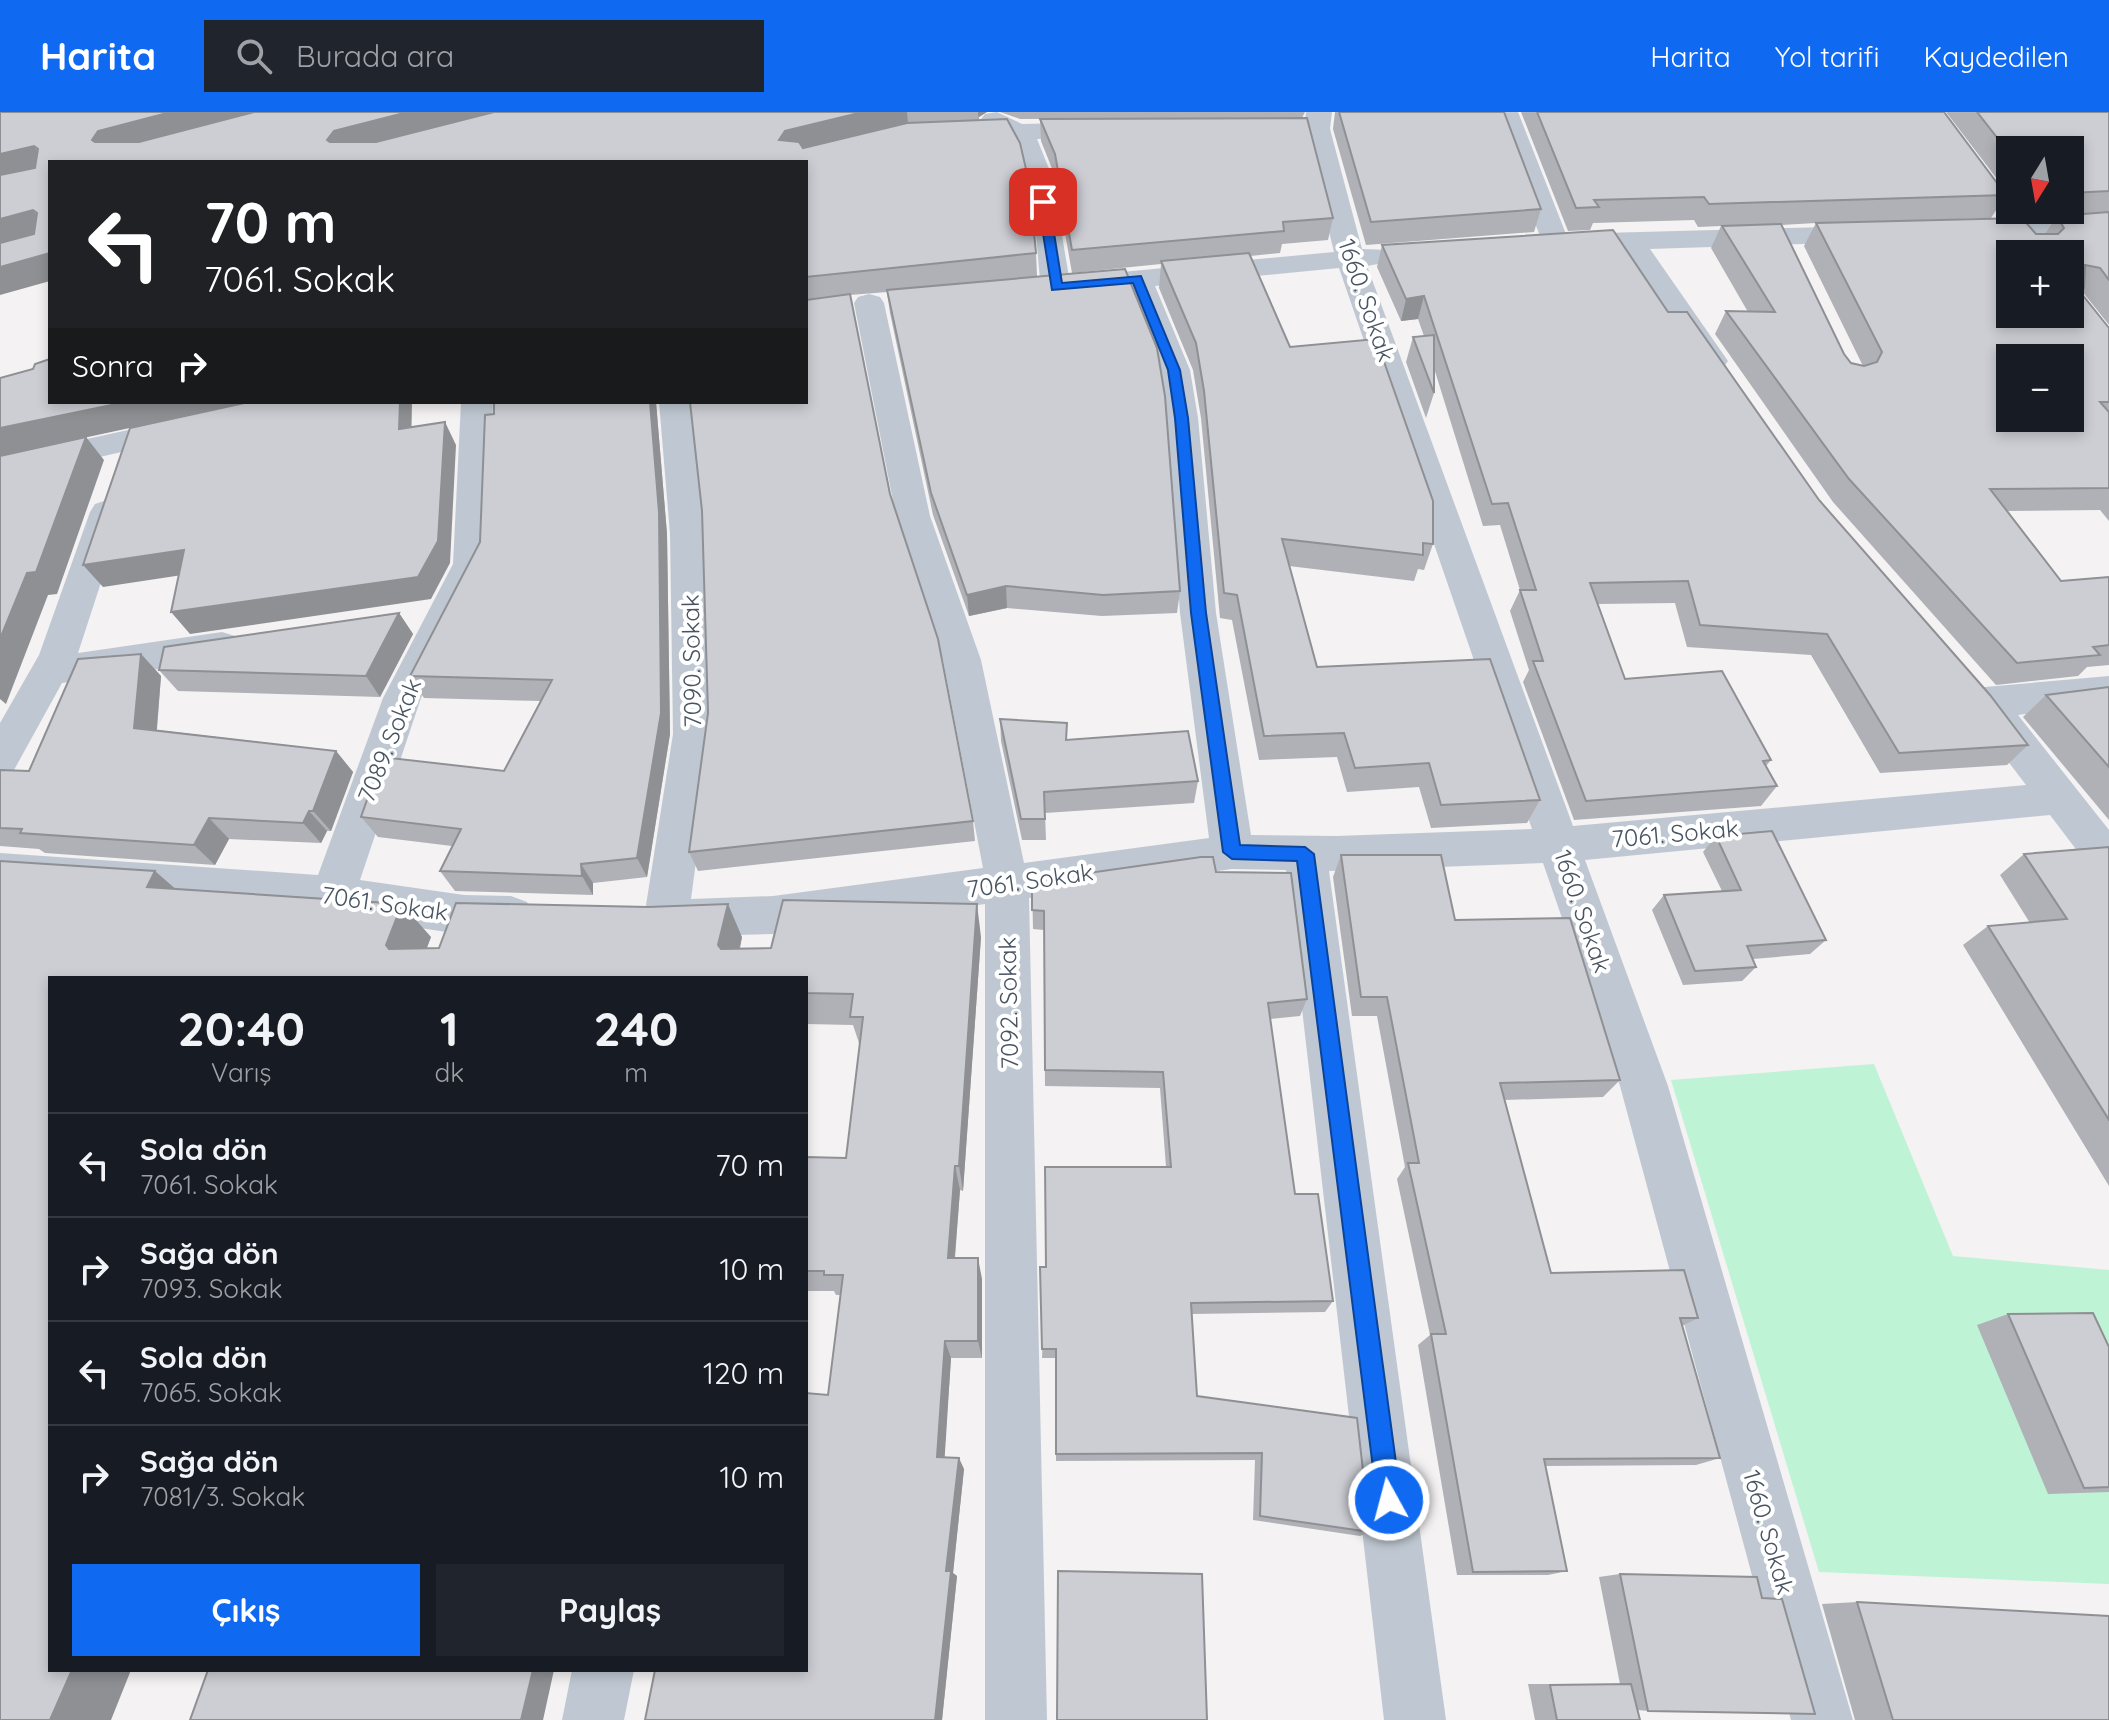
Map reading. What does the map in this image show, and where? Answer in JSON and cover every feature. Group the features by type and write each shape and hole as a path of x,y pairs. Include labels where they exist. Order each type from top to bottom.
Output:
{"street":[{"path":"991,112 994,120 1016,130 1028,144 1043,202 1056,287"},
{"path":"1505,112 1555,243"},
{"name":"1660. Sokak","path":"1307,124 1350,258 1644,1086 1822,1720"},
{"path":"924,134 1127,130"},
{"path":"2013,224 2024,240"},
{"path":"1939,232 2109,224"},
{"path":"1523,245 1892,234"},
{"path":"1782,237 1795,265"},
{"path":"1630,241 1727,383"},
{"path":"1025,290 1413,254"},
{"path":"1137,278 1174,370 1182,418 1198,613 1232,852"},
{"name":"7092. Sokak","path":"869,304 913,516 962,660 1007,883 1016,1720"},
{"name":"7089. Sokak","path":"333,894 402,698 471,564 477,404"},
{"name":"7090. Sokak","path":"666,918 693,734 688,534 675,404"},
{"path":"0,469 207,423"},
{"path":"0,759 58,656 132,438"},
{"path":"400,620 446,613"},
{"path":"50,671 263,640"},
{"path":"2109,690 1976,692 2109,861"},
{"name":"7061. Sokak","path":"620,917 666,918 769,934 1007,883 1232,852 1305,854 1559,844 2060,798"},
{"path":"1305,854 1415,1720"},
{"name":"7061. Sokak","path":"0,871 333,894 457,933 557,916"},
{"path":"593,1720 603,1672"}],"green space":[{"path":"1874,1064 1953,1256 2109,1270 2109,1584 1819,1572 1671,1080"}],"building":[{"path":"0,112 171,112 98,131 92,140 139,142 254,112 408,112 334,131 327,140 376,142 494,112 863,112 785,131 779,140 799,142 803,148 907,123 1007,119 1020,143 1029,182 1036,253 808,277 808,160 48,160 48,254 0,267 0,243 34,234 37,213 33,210 0,219 0,175 35,168 38,149 34,146 0,154"},
{"path":"1339,112 1504,112 1541,209 1371,222"},
{"path":"1537,112 1944,112 1996,182 1996,195 1709,204 1704,197 1594,200 1599,207 1576,208"},
{"path":"1977,112 2109,112 2109,191 2084,192 2084,136 1996,136"},
{"path":"1307,118 1333,218 1283,222 1284,231 1072,250 1055,154 1040,119"},
{"path":"2109,212 2109,280 2100,268 2085,265 2084,288 2084,240 1996,240 1996,328 2084,328 2084,297 2109,328 2109,402 2100,402 2109,412 2109,488 1990,489 2061,581 2109,577 2109,645 2093,647 2100,655 2017,663 1849,479 1726,311 1775,312 1722,226 1781,224 1844,354 1851,363 1864,366 1877,362 1882,352 1816,223 1996,219 1996,224 2027,224 2036,234 2058,234 2064,228 2062,224 2084,224 2084,214"},
{"path":"1613,230 1668,312 1687,312 1819,500 1990,695 2028,745 1899,753 1827,634 1700,625 1688,581 1590,583 1625,679 1722,671 1771,760 1763,761 1777,786 1586,801 1533,661 1543,661 1520,590 1536,590 1508,503 1492,504 1424,296 1406,299 1382,245"},
{"path":"1249,253 1290,347 1376,339 1433,501 1433,544 1423,543 1423,555 1282,539 1317,667 1490,659 1540,800 1441,805 1429,763 1355,768 1344,733 1264,736 1237,595 1224,593 1204,391 1196,343 1161,261"},
{"path":"1125,269 1157,348 1165,396 1180,591 1103,595 1006,586 967,595 931,493 887,290"},
{"path":"850,294 890,494 938,639 973,821 689,852 708,713 702,511 690,404 808,404 808,300"},
{"path":"1434,335 1434,393 1413,337"},
{"path":"48,360 48,404 116,404 0,428 0,378 33,369 35,364"},
{"path":"240,404 400,404 399,429 445,422 438,541 418,577 171,612 184,550 83,565 130,428"},
{"path":"494,404 650,404 659,512 661,713 637,858 581,864 582,876 440,871 461,829 361,817 382,757 504,771 552,680 410,676 480,542 485,415 494,414"},
{"path":"86,437 36,572 27,573 0,639 0,456"},
{"path":"399,613 366,676 159,670 164,647"},
{"path":"141,654 134,728 336,751 313,811 309,811 303,823 209,818 194,845 20,833 22,829 0,828 0,770 29,771 78,659"},
{"path":"2109,687 2109,767 2046,695"},
{"path":"1000,719 1067,723 1066,740 1188,731 1198,781 1044,792 1045,819 1021,819"},
{"path":"1772,831 1826,940 1747,946 1756,967 1695,971 1664,895 1741,890 1716,836"},
{"path":"2109,847 2109,1120 1988,926 2067,919 2024,854"},
{"path":"1341,855 1441,855 1455,920 1570,918 1620,1080 1500,1083 1551,1273 1684,1270 1698,1318 1680,1318 1720,1458 1544,1459 1567,1571 1473,1572 1431,1334 1446,1334 1408,1163 1419,1163 1387,997 1361,997"},
{"path":"1213,857 1216,872 1291,873 1307,999 1268,1003 1295,1194 1318,1194 1333,1301 1191,1303 1197,1396 1357,1418 1370,1532 1260,1516 1262,1453 1056,1454 1056,1349 1042,1349 1040,1267 1046,1267 1045,1167 1171,1167 1163,1072 1045,1070 1044,911 1032,910 1032,881"},
{"path":"0,861 155,871 147,887 402,904 386,945 389,949 439,948 456,903 648,907 728,904 718,945 721,949 771,948 783,900 977,904 959,1166 955,1166 948,1258 978,1258 978,1341 945,1341 937,1457 959,1458 946,1571 951,1571 935,1720 645,1720 655,1672 808,1672 808,1393 828,1395 843,1275 808,1271 808,1157 846,1158 863,1017 850,1017 853,994 808,993 808,976 48,976 48,1672 71,1672 50,1720 0,1720"},
{"path":"2093,1313 2109,1347 2109,1487 2084,1488 2008,1314"},
{"path":"1058,1571 1202,1574 1207,1720 1057,1720"},
{"path":"1620,1574 1757,1577 1762,1598 1782,1599 1815,1714 1648,1711"},
{"path":"1857,1602 2109,1616 2109,1720 1893,1720"},
{"path":"207,1672 533,1672 521,1720 190,1720"},
{"path":"1631,1684 1640,1720 1557,1720 1550,1685"}],"route":[{"path":"1043,202 1056,287 1137,278 1174,370 1182,418 1198,613 1232,852 1305,854 1389,1500"}]}
